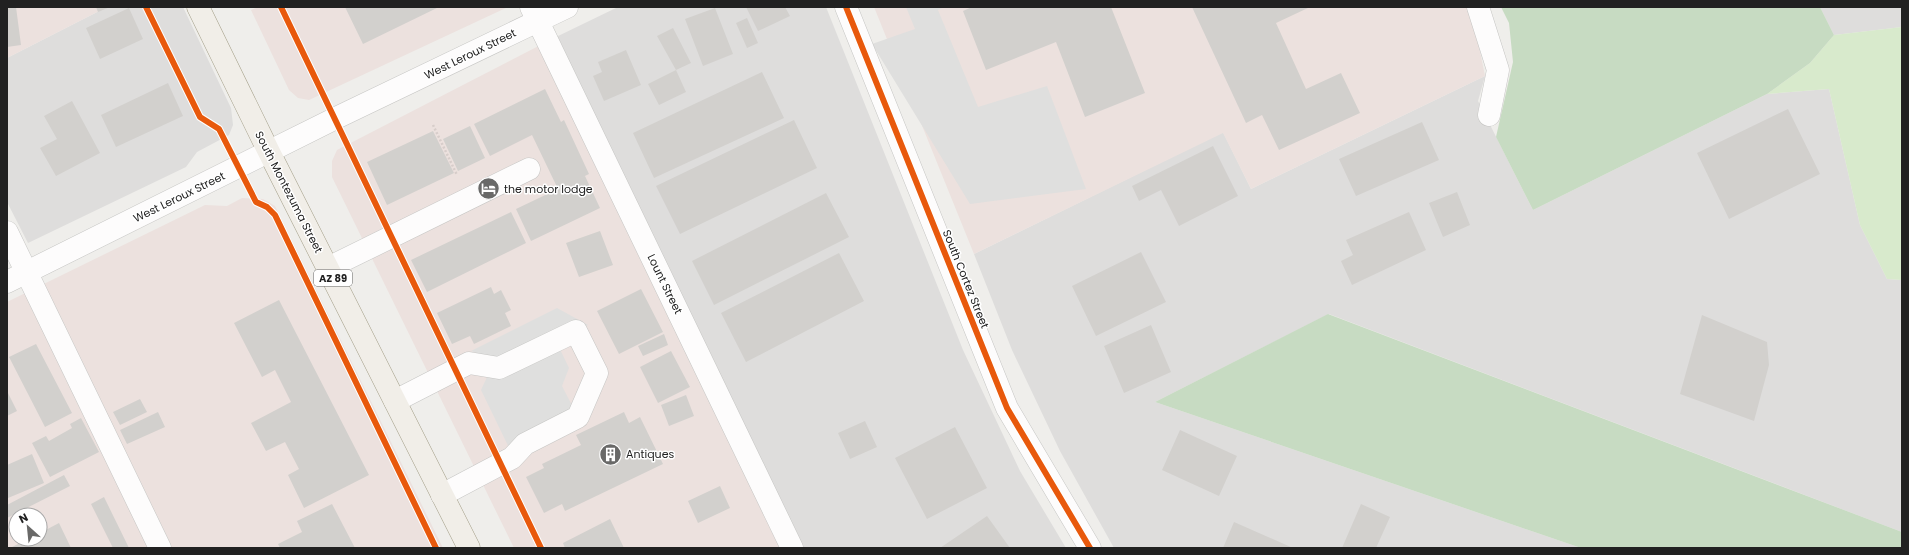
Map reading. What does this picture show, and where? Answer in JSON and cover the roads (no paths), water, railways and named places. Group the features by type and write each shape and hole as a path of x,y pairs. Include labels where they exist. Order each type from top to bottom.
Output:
{"main road":[{"name":"South Montezuma Street","path":"198,7 269,152 469,548"}],"street":[{"name":"West Leroux Street","path":"7,282 269,152 535,14 567,7"},
{"name":"South Cortez Street","path":"846,7 1007,408 1090,548"},
{"path":"1478,7 1498,70 1489,115"},
{"name":"Lount Street","path":"535,14 792,548"},
{"path":"328,268 529,169"},
{"path":"7,232 160,548"},
{"path":"395,401 469,363 500,368 576,331 597,373 578,417 525,444 512,458 442,495"}],"place":[{"name":"the motor lodge","path":"489,189"},
{"name":"Antiques","path":"610,454"}]}
